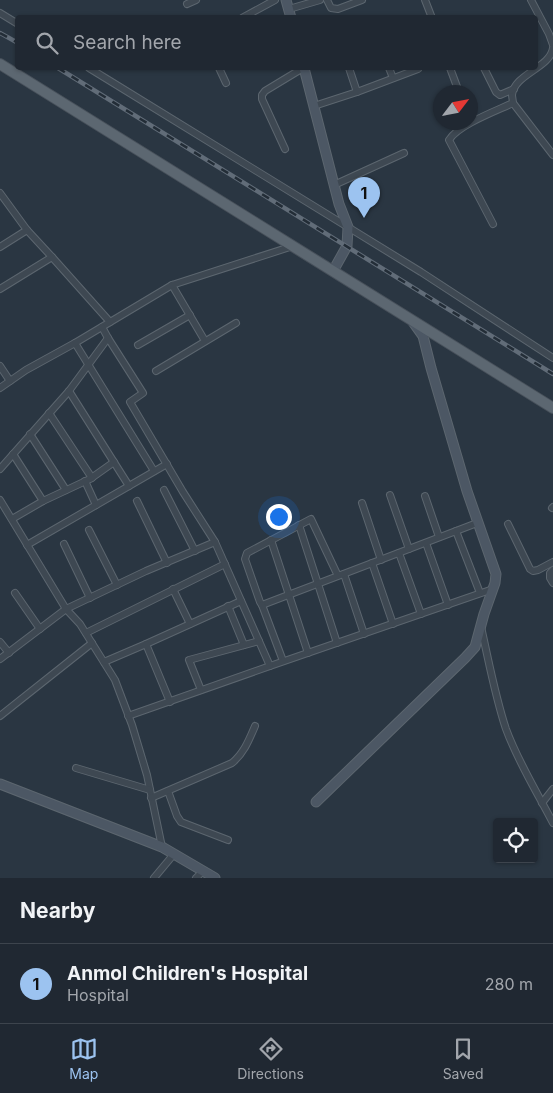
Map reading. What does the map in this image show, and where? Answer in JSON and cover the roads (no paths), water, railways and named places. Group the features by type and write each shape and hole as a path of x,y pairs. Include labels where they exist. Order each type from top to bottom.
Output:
{"main road":[{"path":"0,64 553,408"}],"street":[{"path":"187,4 196,0"},
{"path":"248,15 275,0"},
{"path":"288,9 320,0"},
{"path":"326,0 331,8 338,9 362,0"},
{"path":"425,0 431,15"},
{"path":"531,0 551,32 553,47 549,58 538,67"},
{"path":"0,13 15,22"},
{"path":"92,70 421,272 553,358"},
{"path":"220,70 226,83"},
{"path":"286,149 262,99 262,95 265,91 300,70"},
{"path":"304,70 339,204 348,227 347,246 333,271"},
{"path":"350,70 357,92"},
{"path":"390,70 393,78"},
{"path":"314,106 357,92 413,70"},
{"path":"451,70 456,85"},
{"path":"485,70 496,92 500,95 514,89"},
{"path":"534,70 518,82 512,95 513,103 553,155"},
{"path":"478,119 513,103"},
{"path":"460,130 449,140 493,224"},
{"path":"334,184 404,153"},
{"path":"0,193 3,202 110,322"},
{"path":"0,247 28,230"},
{"path":"0,388 26,370 172,285 293,246"},
{"path":"0,289 52,257"},
{"path":"172,285 205,341"},
{"path":"138,345 190,316"},
{"path":"316,802 466,658 475,647 496,574 478,523 433,377 423,336 411,319"},
{"path":"156,371 236,323"},
{"path":"102,327 143,393 130,402 183,492 216,542 270,666"},
{"path":"0,469 69,391 108,338"},
{"path":"74,343 154,472"},
{"path":"0,366 10,381"},
{"path":"69,391 129,486"},
{"path":"50,413 92,478"},
{"path":"30,434 66,490"},
{"path":"13,454 43,501"},
{"path":"12,519 43,501 92,478 114,462"},
{"path":"27,545 166,464"},
{"path":"85,481 96,505"},
{"path":"164,490 195,551"},
{"path":"390,495 409,549"},
{"path":"425,496 439,538"},
{"path":"0,500 66,609 80,624 115,680 147,775 162,847"},
{"path":"136,501 167,563"},
{"path":"362,503 381,560"},
{"path":"282,661 244,559 247,553 311,519 341,575 364,634"},
{"path":"262,605 478,523"},
{"path":"508,524 530,569 538,570 553,562"},
{"path":"299,525 338,643"},
{"path":"89,530 117,585"},
{"path":"456,531 480,593"},
{"path":"271,540 308,652"},
{"path":"0,659 66,609 216,542"},
{"path":"426,542 448,605"},
{"path":"64,544 90,598"},
{"path":"399,553 421,614"},
{"path":"372,563 393,624"},
{"path":"86,633 225,564"},
{"path":"553,570 549,576 553,583"},
{"path":"173,589 190,624"},
{"path":"128,716 493,589"},
{"path":"15,593 40,629"},
{"path":"104,662 241,601"},
{"path":"228,606 244,645"},
{"path":"481,626 496,696 506,729 514,749 553,823"},
{"path":"201,690 189,660 259,641"},
{"path":"0,642 8,653"},
{"path":"0,716 92,643"},
{"path":"146,644 170,702"},
{"path":"151,798 232,763 239,758 246,747 255,726"},
{"path":"76,768 150,790"},
{"path":"0,784 162,847 215,878"},
{"path":"542,803 553,789"},
{"path":"168,790 176,816 181,822 228,840"},
{"path":"154,878 174,854"},
{"path":"196,878 203,871"}],"railway":[{"path":"0,33 15,41"},
{"path":"61,70 553,374"}],"place":[{"name":"Anmol Children's Hospital","path":"364,218"}]}
